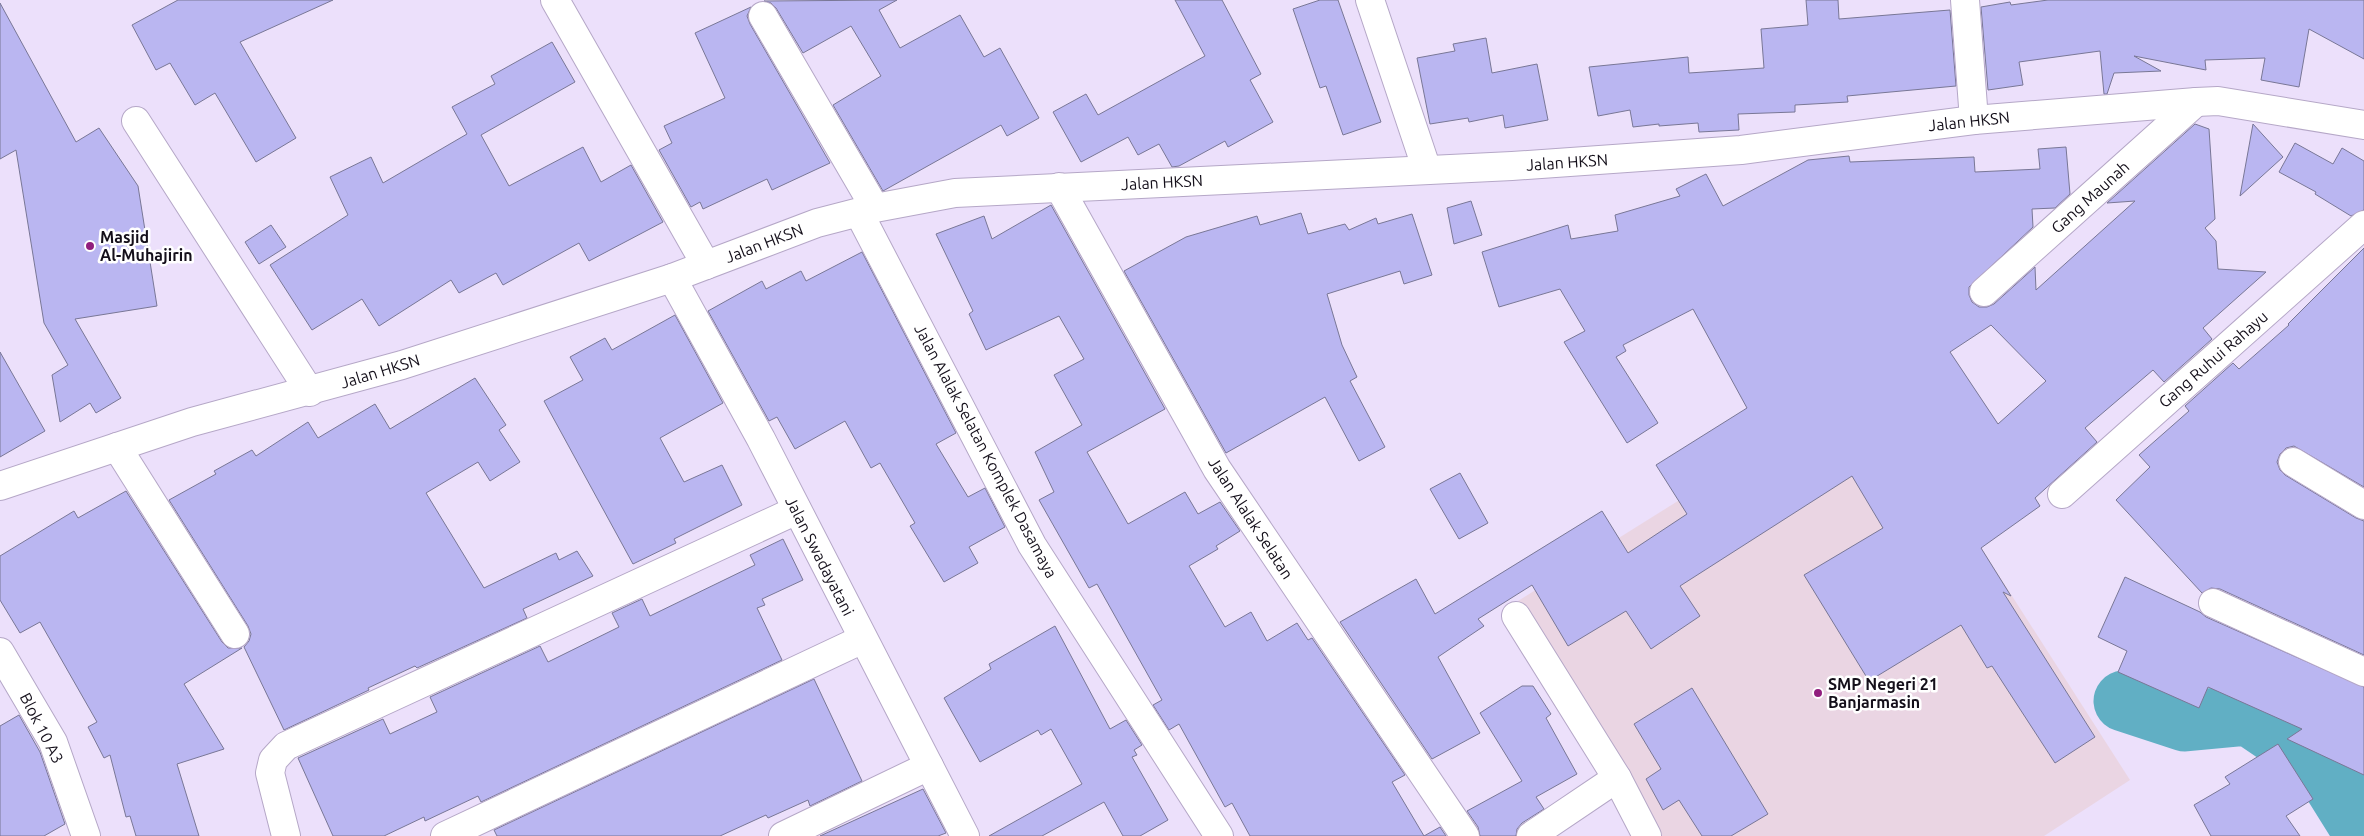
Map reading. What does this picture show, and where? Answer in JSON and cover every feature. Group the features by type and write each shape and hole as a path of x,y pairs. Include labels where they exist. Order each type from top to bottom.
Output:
{"street":[{"path":"555,0 706,265"},
{"path":"1370,0 1427,170"},
{"path":"1966,0 1974,120"},
{"name":"Jalan Alalak Selatan Komplek Dasamaya","path":"763,16 867,210 1032,545 1219,836"},
{"name":"Jalan HKSN","path":"0,486 192,422 310,392 402,365 672,278 817,223 867,210 955,193 1059,186 1427,170 1741,150 1974,120 2196,102 2218,101 2364,125"},
{"name":"Gang Maunah","path":"1984,292 2196,102"},
{"path":"136,121 310,392"},
{"name":"Jalan Alalak Selatan","path":"1059,186 1217,469 1465,836"},
{"name":"Gang Ruhui Rahayu","path":"2062,494 2364,225"},
{"name":"Jalan Swadayatani","path":"672,278 797,510 965,836"},
{"path":"117,447 236,634"},
{"path":"2293,462 2364,505"},
{"path":"286,836 270,773 273,760 286,746 797,510"},
{"path":"2213,604 2364,672"},
{"path":"1516,616 1617,778 1646,836"},
{"path":"445,836 863,639"},
{"name":"Blok 10 A3","path":"0,652 53,742 86,836"},
{"path":"783,836 929,766"},
{"path":"1531,836 1617,778"}],"shaded area":[{"name":"SMP Negeri 21 Banjarmasin","path":"1873,379 2130,780 2044,836 1648,836 1510,606"}],"building":[{"path":"178,0 333,0 240,42 296,138 256,162 215,93 195,105 170,63 156,70 132,25"},
{"path":"897,0 879,10 900,48 960,15 984,57 1000,48 1039,118 1007,136 1001,125 883,191 833,105 881,76 851,26 803,53 776,8 771,3 764,1"},
{"path":"1175,0 1222,0 1261,74 1250,80 1273,122 1228,147 1225,141 1179,166 1172,167 1159,144 1138,155 1128,137 1081,162 1053,112 1086,94 1098,115 1205,56"},
{"path":"1320,0 1338,0 1381,122 1343,135 1326,86 1320,88 1293,9"},
{"path":"1806,0 1838,0 1839,19 1950,10 1956,86 1847,96 1848,102 1795,105 1795,112 1738,114 1739,130 1699,132 1698,123 1633,127 1630,110 1598,116 1589,67 1688,57 1689,73 1764,68 1761,29 1808,25"},
{"path":"2048,0 2364,0 2364,59 2309,29 2299,87 2261,80 2265,58 2205,60 2206,70 2134,56 2161,71 2114,73 2107,94 2104,94 2100,51 2019,62 2023,85 1988,90 1981,7 2010,2 2011,5"},
{"name":"Masjid Al-Muhajirin","path":"0,3 76,142 99,128 138,186 157,306 75,319 121,398 96,413 90,403 60,422 52,375 68,365 44,323 16,150 0,159"},
{"path":"751,7 747,16 750,24 830,163 772,190 767,179 703,209 700,202 691,207 659,150 672,143 664,126 725,98 695,33"},
{"path":"1486,38 1492,73 1537,64 1548,120 1505,128 1503,115 1469,122 1468,118 1430,124 1417,58 1455,51 1453,44"},
{"path":"552,42 575,82 481,135 509,186 583,147 601,182 631,165 663,222 589,261 579,243 503,285 496,273 459,293 451,280 379,326 362,299 312,330 270,265 348,215 330,177 371,157 383,183 467,134 452,107 495,84 491,76"},
{"path":"2195,124 2209,129 2215,219 2205,228 2216,241 2218,269 2266,272 2203,328 2212,339 2164,382 2153,370 2085,428 2097,442 2035,498 2040,506 1981,548 2011,596 2003,592 2095,737 2055,763 1992,666 1987,668 1961,625 1869,681 1804,575 1883,528 1852,476 1680,586 1700,616 1651,649 1626,611 1568,646 1532,585 1478,619 1484,626 1438,657 1480,733 1432,759 1340,622 1416,579 1435,614 1602,511 1628,553 1687,514 1656,465 1747,408 1693,309 1623,345 1626,351 1616,357 1658,423 1627,443 1564,342 1585,331 1560,289 1499,307 1482,252 1568,225 1571,239 1618,231 1615,215 1680,196 1676,189 1706,174 1723,206 1808,160 1849,156 1850,162 1974,157 1975,172 2040,169 2038,149 2066,147 2070,194 2055,208 2032,209 2033,227 1969,287 1969,295 1972,302 1979,307 1987,307 1994,304 2035,267 2036,290 2135,201 2107,203","holes":["1991,325 2046,381 1998,424 1950,352"]},
{"path":"2253,124 2283,157 2240,196"},
{"path":"2295,143 2333,164 2342,148 2364,161 2364,210 2351,216 2315,194 2316,192 2279,172"},
{"path":"1471,201 1482,235 1454,244 1447,208"},
{"path":"1051,205 1165,409 1087,452 1128,524 1185,492 1198,514 1220,502 1240,531 1216,546 1218,549 1189,566 1225,627 1251,612 1267,641 1297,623 1308,640 1312,638 1405,775 1392,782 1424,836 1250,836 1232,803 1225,807 1179,724 1169,730 1153,705 1162,700 1097,584 1089,588 1039,500 1054,492 1035,452 1082,425 1054,375 1084,359 1059,316 986,350 969,314 973,311 936,234 984,216 992,239"},
{"path":"1301,213 1308,234 1345,224 1349,230 1376,218 1378,224 1412,214 1432,275 1404,284 1400,271 1327,294 1342,345 1357,377 1350,381 1385,447 1359,461 1325,397 1226,453 1124,271 1186,237 1257,216 1260,225"},
{"path":"271,225 286,247 259,264 245,242"},
{"path":"2364,248 2364,487 2294,446 2286,448 2280,454 2277,462 2280,470 2285,475 2364,521 2364,655 2220,589 2211,588 2202,593 2116,500 2150,467 2139,455 2189,411 2185,406 2233,363 2239,369 2289,325"},
{"path":"862,252 956,433 936,444 968,497 985,488 1005,527 969,547 978,563 944,582 910,526 915,523 880,463 871,468 845,421 795,449 777,417 769,421 708,311 762,281 766,289 801,271 806,281"},
{"path":"675,315 723,403 660,438 684,482 722,465 742,505 674,539 676,543 633,564 544,401 583,380 570,357 605,338 612,350"},
{"path":"0,352 45,431 0,457"},
{"path":"475,378 506,425 499,430 520,462 490,481 478,462 426,493 484,588 556,553 559,560 577,551 593,576 523,609 527,618 417,668 415,666 284,730 244,647 249,641 251,634 248,626 169,500 216,474 214,471 252,450 256,456 308,422 318,438 375,404 390,429"},
{"path":"1460,473 1488,523 1459,539 1430,489"},
{"path":"126,491 222,642 228,648 242,648 184,684 224,749 177,764 199,836 136,836 130,816 126,817 110,755 104,758 88,727 97,722 40,622 20,633 0,600 0,556 74,511 78,518"},
{"path":"783,539 803,580 762,599 765,605 757,608 782,660 481,802 478,796 425,821 424,817 384,836 333,836 298,758 383,719 390,734 437,712 430,697 540,646 548,662 619,627 612,613 642,599 650,616 755,565 750,555"},
{"path":"2125,577 2200,612 2206,617 2364,687 2364,775 2287,739 2302,729 2208,687 2199,708 2118,672 2127,651 2098,637"},
{"path":"1055,626 1110,729 1126,720 1142,745 1134,750 1137,755 1132,757 1168,820 1140,836 1123,836 1104,802 1042,836 989,836 1082,784 1051,729 1041,735 1038,730 980,762 944,698 991,669 989,664"},
{"path":"814,679 862,781 810,806 808,800 768,818 766,815 720,836 497,836 494,830"},
{"path":"1522,686 1533,686 1551,714 1546,718 1577,774 1536,797 1544,809 1522,823 1517,829 1516,836 1480,836 1478,827 1467,811 1522,781 1480,713"},
{"path":"1692,688 1768,814 1731,836 1702,836 1679,800 1663,810 1646,779 1661,769 1634,724"},
{"path":"19,715 40,752 65,824 44,836 0,836 0,726"},
{"path":"2278,744 2313,799 2286,816 2300,836 2211,836 2194,805 2230,784 2225,777"},
{"path":"923,789 946,833 938,836 820,836"},
{"path":"1440,827 1446,836 1424,836"}],"waterway":[{"path":"2124,701 2185,721 2249,715 2321,764 2364,833"}],"place":[{"name":"Masjid Al-Muhajirin","path":"90,246"},
{"name":"SMP Negeri 21 Banjarmasin","path":"1818,693"}]}
